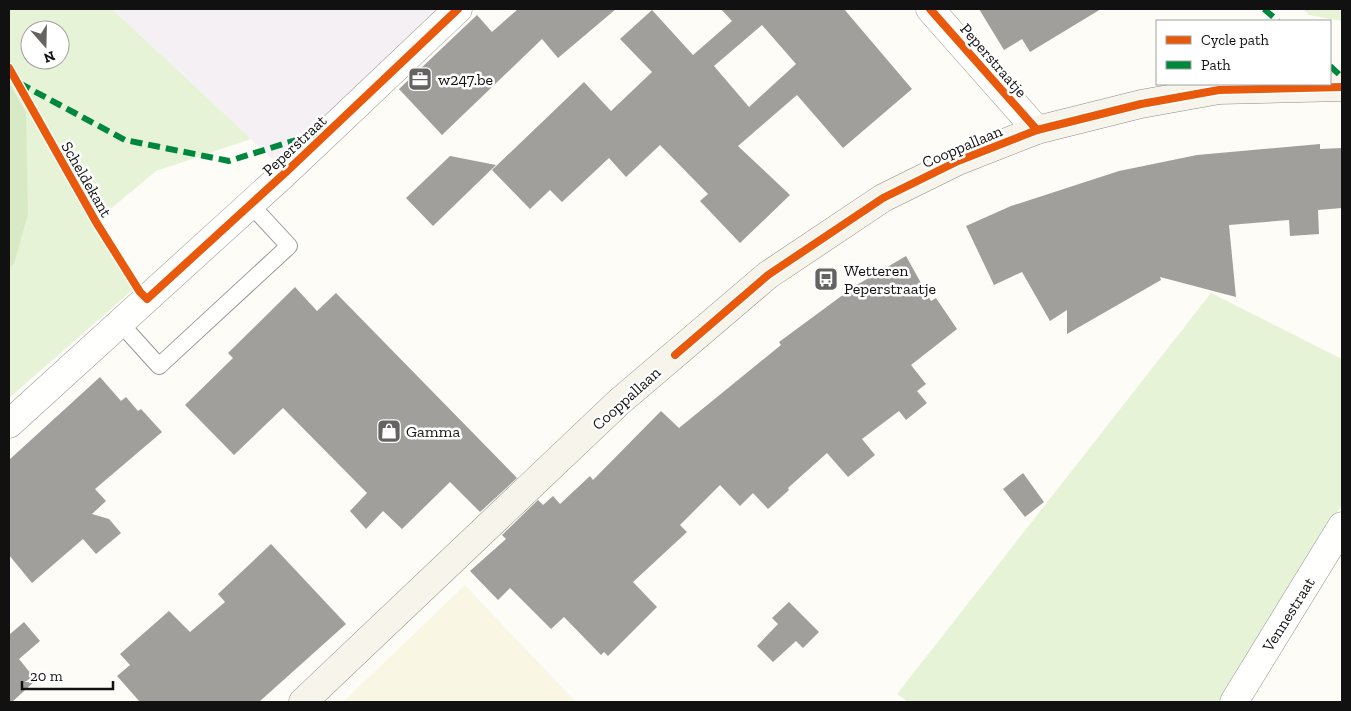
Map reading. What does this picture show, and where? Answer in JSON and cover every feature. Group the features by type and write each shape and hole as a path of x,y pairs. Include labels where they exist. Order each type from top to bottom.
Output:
{"street":[{"name":"Peperstraat","path":"9,424 251,205 458,9"},
{"name":"Peperstraatje","path":"930,9 1037,130"},
{"name":"Cooppallaan","path":"303,702 620,402 768,275 883,198 958,161 1037,130 1140,104 1219,90 1342,87"},
{"name":"Vennestraat","path":"1234,702 1342,526"}],"lane":[{"path":"121,324 159,366 289,246 251,205"}],"shaded area":[{"path":"112,9 458,9 286,172"},
{"path":"465,585 576,702 343,702"}],"green space":[{"path":"9,9 112,9 251,139 156,171 96,221 136,287 9,398 9,268 14,264 9,92 26,112 9,82"},
{"path":"1303,9 1342,9 1342,21 1309,15"},
{"path":"9,82 26,112 28,214 14,264 9,268"},
{"path":"1211,293 1342,359 1342,505 1298,573 1221,702 908,702 897,694"}],"building":[{"path":"518,9 616,9 558,58 542,39 442,135 399,89 477,15 492,32"},
{"path":"721,9 844,9 912,89 843,148 797,95 738,146 790,195 740,243 700,201 708,194 660,145 626,177 609,158 562,202 550,190 530,209 492,170 584,82 611,111 652,72 620,39 652,10 693,55 732,21","holes":["762,25 796,64 749,107 714,66"]},
{"path":"979,9 1101,9 1030,52 1022,39 1004,50"},
{"path":"1320,144 1320,149 1342,148 1342,208 1318,210 1319,234 1290,236 1289,220 1229,225 1236,297 1160,277 1161,280 1067,334 1067,310 1050,321 1022,272 994,285 966,226 1011,206 1119,171 1197,155"},
{"path":"450,156 496,165 433,226 406,198"},
{"path":"906,256 931,301 936,298 957,329 911,365 926,384 917,391 927,403 906,420 899,411 862,439 875,455 848,477 827,453 768,509 753,493 740,506 720,485 680,525 687,532 633,582 657,607 608,656 604,652 601,655 564,617 551,629 510,588 498,600 470,571 506,539 502,535 538,500 543,505 553,496 560,504 590,476 593,480 661,411 679,428 781,345 779,342 855,286"},
{"name":"Gamma","path":"295,287 317,311 336,293 517,478 480,512 450,482 402,529 383,511 366,529 350,511 367,493 283,408 234,455 185,405 233,358 228,353"},
{"path":"100,377 121,401 126,397 138,411 141,409 162,432 95,489 106,501 92,514 109,519 121,533 96,554 83,539 32,583 9,555 9,460"},
{"path":"1023,473 1044,502 1025,517 1003,489"},
{"path":"271,544 346,624 259,702 140,702 117,676 130,665 120,654 169,611 190,632 225,602 218,594"},
{"path":"789,602 819,632 803,648 796,641 773,662 757,646 778,624 772,618"},
{"path":"24,622 40,641 19,659 36,680 12,702 9,702 9,635"}],"marked path":[{"path":"1264,9 1277,20"},
{"path":"1331,67 1342,77"},
{"path":"19,83 125,140 229,161 325,131"}],"cycle path":[{"name":"Scheldekant","path":"9,68 96,222 140,292 147,299 286,172 458,9"},
{"path":"930,9 1037,130"},
{"path":"675,355 768,275 883,198 958,161 1037,130 1141,104 1219,90 1342,87"}],"place":[{"name":"w247.be","path":"420,79"},
{"name":"Wetteren Peperstraatje","path":"826,279"},
{"name":"Gamma","path":"389,431"}]}
